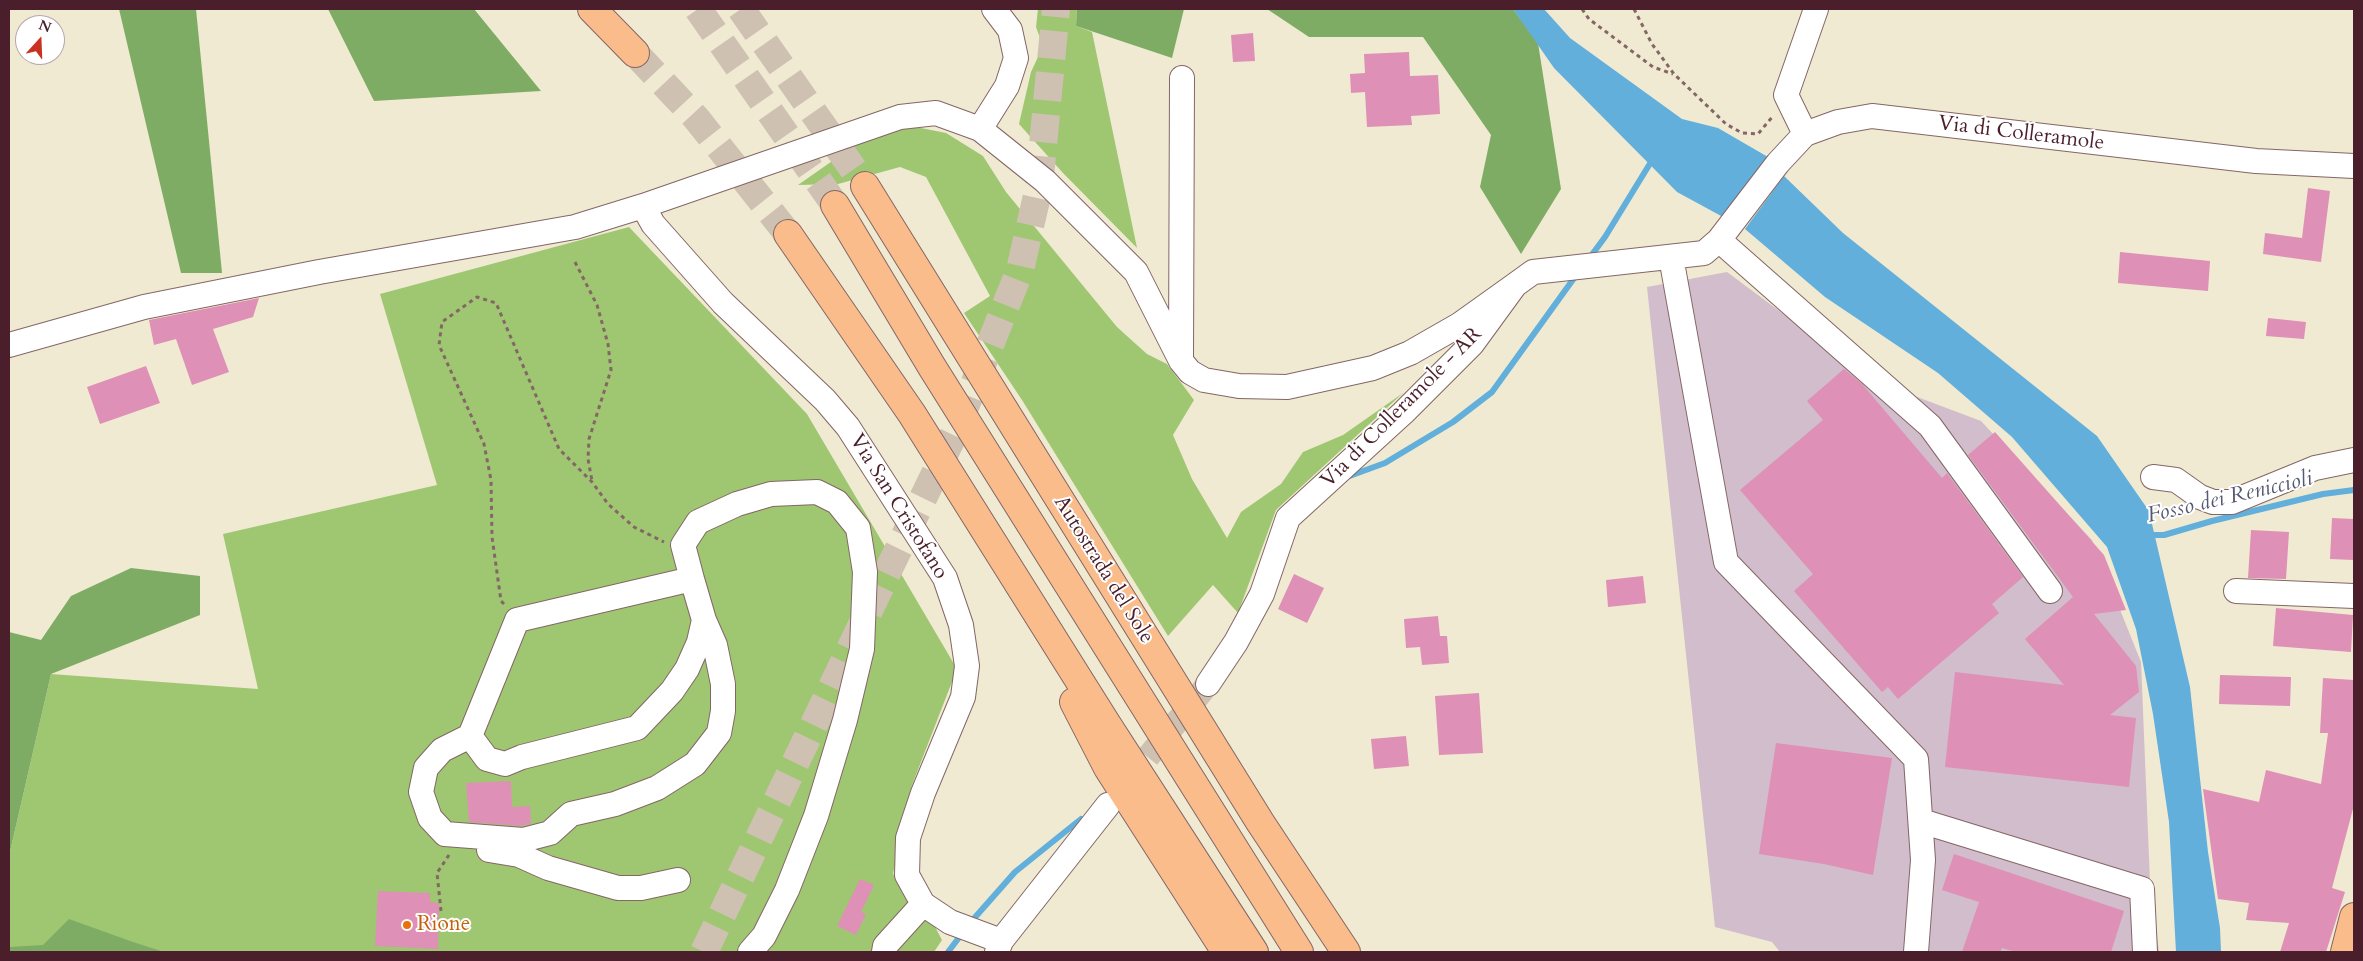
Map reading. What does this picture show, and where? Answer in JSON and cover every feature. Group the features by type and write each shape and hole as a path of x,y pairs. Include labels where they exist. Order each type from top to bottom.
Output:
{"main road":[{"path":"592,9 635,53"},
{"name":"Autostrada del Sole","path":"865,186 1260,822 1344,948"},
{"name":"Autostrada del Sole","path":"835,204 943,384 1299,952"},
{"path":"788,234 912,414 1216,896 1254,952"},
{"path":"1024,592 1074,704 1108,768 1226,952"},
{"path":"2345,952 2354,918"}],"street":[{"path":"980,128 1007,86 1016,58 1010,30 994,9"},
{"path":"1805,134 1786,95 1816,9"},
{"path":"1181,361 1182,78"},
{"path":"9,345 144,307 319,272 575,227 643,206 900,117 936,113 980,128 1045,181 1136,272 1181,361 1190,372 1204,380 1239,386 1287,387 1373,368 1410,353 1459,325 1515,285"},
{"name":"Via di Colleramole","path":"1726,232 1778,163 1805,134 1838,122 1872,116 2256,161 2354,166"},
{"name":"Via San Cristofano","path":"643,206 654,224 722,302 825,400 848,427 945,578 961,625 967,666 963,698 923,793 908,838 907,875 923,904 950,922 999,947"},
{"path":"1726,232 1930,426 2050,591"},
{"name":"Via di Colleramole - AR","path":"1208,684 1236,642 1262,594 1288,518 1403,413 1472,344 1515,285 1533,272 1704,253 1726,232"},
{"path":"1671,257 1726,562 1916,759 1924,860 1916,952"},
{"path":"2152,477 2176,480 2200,497 2212,502 2232,502 2315,468 2354,460"},
{"path":"450,839 524,840 550,833 571,814 615,804 657,788 695,764 718,734 722,710 722,684 715,645 704,620 683,545 698,522 737,504 771,494 817,492 837,502 858,528 865,572 862,649 845,720 816,816 787,890 764,936 750,952"},
{"path":"678,880 641,888 618,888 548,868 519,855 450,839 430,818 421,792 426,768 442,750 470,736 517,620 692,579"},
{"path":"2236,591 2354,596"},
{"path":"470,736 487,759 505,764 522,757 637,728 672,691 687,669 698,642 704,620"},
{"path":"999,947 1108,805"},
{"path":"1921,822 2142,889 2145,952"},
{"path":"879,950 923,904"}],"path":[{"path":"1582,9 1589,20 1653,67 1674,74"},
{"path":"1634,9 1652,44 1674,74 1726,124 1742,133 1758,134 1767,126 1786,95"},
{"path":"574,262 597,305 608,344 611,370 589,439 588,459 592,482"},
{"path":"517,620 500,601 492,537 491,480 484,444 439,345 442,322 477,297 496,303 559,448 592,482 608,504 634,527 662,542 683,545"},
{"path":"441,911 437,873 450,839"}],"shaded area":[{"path":"1727,272 1872,380 1981,421 2092,540 2141,662 2150,882 2159,952 1780,952 1772,942 1715,927 1647,287"}],"green space":[{"path":"119,9 196,9 222,273 181,273"},
{"path":"328,9 474,9 541,91 374,101"},
{"path":"1038,9 1077,9 1076,26 1092,32 1137,248 1063,173 1019,124 1031,72 1043,46 1036,27"},
{"path":"1077,9 1184,9 1172,58 1076,26"},
{"path":"1267,9 1513,9 1538,43 1561,189 1521,254 1480,187 1491,135 1423,37 1309,37"},
{"path":"911,126 946,133 983,156 1006,192 1117,327 1147,354 1167,364 1194,400 1173,435 1192,479 1227,538 1241,512 1281,484 1303,452 1343,435 1403,393 1276,510 1238,613 1213,585 1168,636 1022,400 964,313 990,296 926,177 900,167 838,184 798,185 855,145"},
{"path":"629,227 807,414 957,669 912,785 893,874 923,904 942,940 934,952 9,952 9,856 51,674 258,689 223,534 437,485 380,294"},
{"path":"131,568 200,576 200,615 51,674 9,856 9,632 41,640 71,596"},
{"path":"69,919 164,952 9,952 9,947 43,945"}],"water":[{"path":"1513,9 1544,9 1570,38 1682,119 1718,128 1768,157 1723,217 1677,192 1554,68"},
{"path":"1784,176 1843,233 2097,436 2149,511 2190,687 2208,852 2220,928 2221,952 2176,952 2169,822 2153,714 2136,629 2107,547 2012,437 1938,373 1825,297 1745,229"}],"building":[{"path":"1253,33 1255,61 1233,62 1231,35"},
{"path":"1409,52 1410,76 1438,75 1440,114 1411,116 1412,125 1367,127 1365,92 1351,93 1350,74 1365,73 1364,54"},
{"path":"2308,188 2330,191 2321,262 2263,254 2265,233 2302,238"},
{"path":"2120,252 2210,261 2208,291 2118,283"},
{"path":"259,298 253,317 213,329 229,372 192,385 176,339 154,345 149,320"},
{"path":"2268,318 2306,322 2304,339 2266,336"},
{"path":"146,366 160,403 100,424 87,387"},
{"path":"1844,369 1862,384 1942,478 1947,473 2023,577 1992,604 1999,613 1898,699 1888,687 1882,692 1794,591 1813,574 1740,490 1823,420 1807,401"},
{"path":"1995,432 2104,555 2126,610 2094,614 2136,666 2139,692 2110,715 2136,718 2129,787 1945,767 1955,672 2064,685 2025,639 2073,597 1968,455"},
{"path":"2332,518 2354,519 2354,560 2330,559"},
{"path":"2251,530 2289,532 2286,579 2248,578"},
{"path":"1294,574 1324,588 1307,623 1278,609"},
{"path":"1643,576 1646,603 1608,607 1606,580"},
{"path":"2276,608 2353,615 2351,652 2273,646"},
{"path":"1438,616 1440,636 1447,636 1449,663 1422,665 1420,647 1406,648 1404,619"},
{"path":"2220,675 2291,677 2290,706 2219,704"},
{"path":"2323,678 2354,680 2354,805 2332,888 2345,892 2326,952 2280,952 2289,923 2246,920 2249,903 2218,899 2203,789 2259,802 2266,770 2321,784 2328,733 2320,733"},
{"path":"1479,693 1483,753 1439,755 1435,696"},
{"path":"1406,736 1409,766 1374,769 1371,739"},
{"path":"1776,743 1892,758 1873,875 1824,864 1759,854"},
{"path":"511,781 512,807 530,806 531,824 519,826 469,822 466,783"},
{"path":"1954,854 2124,911 2111,952 2016,952 2002,948 2000,952 1962,952 1979,902 1942,890"},
{"path":"860,879 874,885 861,912 866,914 856,935 837,926"},
{"name":"Rione","path":"378,891 430,893 430,902 439,903 438,949 375,946"}],"waterway":[{"path":"1588,260 1605,237 1654,157"},
{"path":"1344,478 1385,463 1453,422 1492,392 1577,274"},
{"name":"Fosso dei Reniccioli","path":"2148,535 2164,535 2212,521 2323,494 2354,490"},
{"path":"970,923 1015,872 1081,819"},
{"path":"948,952 964,931"}],"tunnel":[{"path":"698,9 835,205"},
{"path":"741,9 865,186"},
{"path":"704,952 955,432 1020,270 1039,187 1056,9"},
{"path":"635,53 696,118 788,234"},
{"path":"1125,785 1208,684"}],"place":[{"name":"Rione","path":"407,925"}]}
